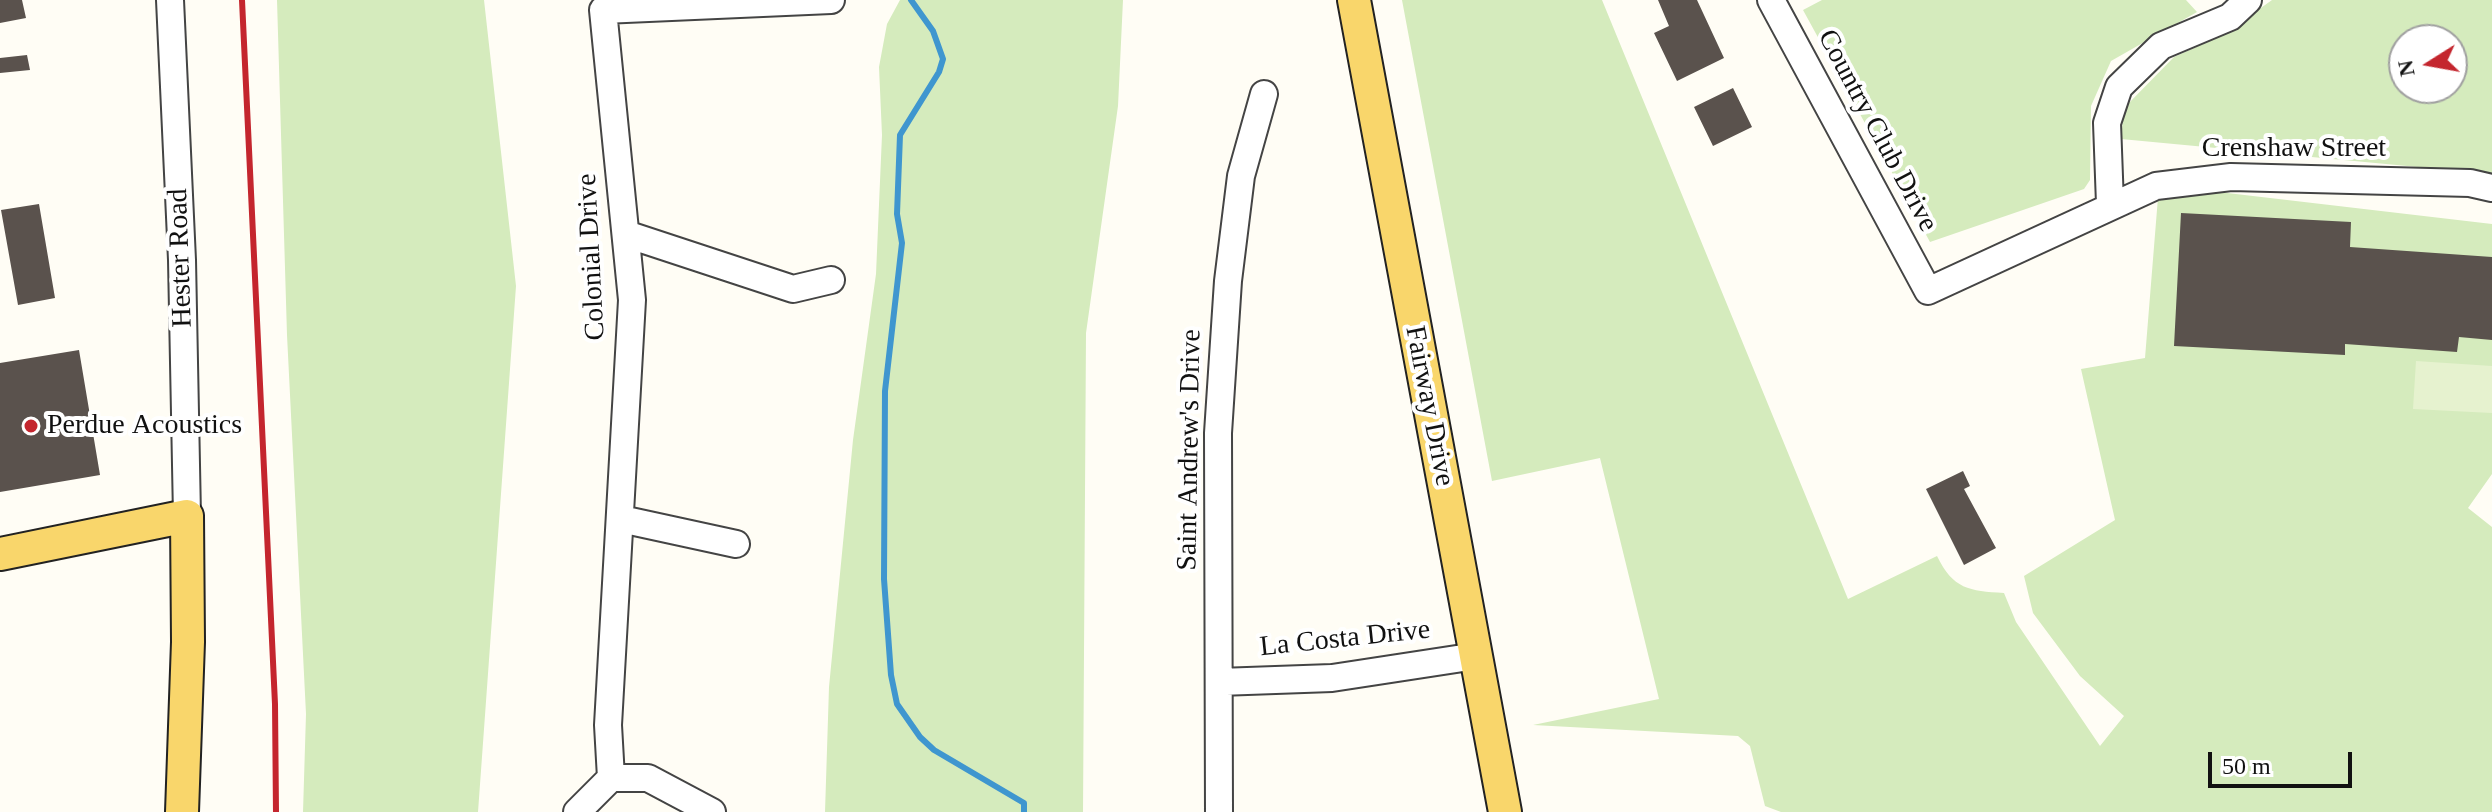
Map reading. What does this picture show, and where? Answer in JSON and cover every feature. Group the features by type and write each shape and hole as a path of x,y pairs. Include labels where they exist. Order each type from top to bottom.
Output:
{"main road":[{"name":"Fairway Drive","path":"1354,0 1505,812"},
{"path":"0,554 187,516"},
{"name":"Hester Road","path":"182,812 188,642 187,516"}],"street":[{"name":"Hester Road","path":"170,0 183,276 187,516"},
{"name":"Colonial Drive","path":"611,778 608,725 632,300 603,10 831,0"},
{"name":"Country Club Drive","path":"1771,0 1928,291"},
{"path":"2110,204 2107,123 2119,87 2161,46 2230,17 2248,0"},
{"name":"Saint Andrew's Drive","path":"1219,812 1218,433 1228,281 1241,176 1264,94"},
{"name":"Crenshaw Street","path":"1928,291 2110,204 2156,186 2231,177 2470,183 2492,188"},
{"path":"626,234 793,289 831,280"},
{"path":"621,519 736,544"},
{"name":"La Costa Drive","path":"1219,682 1332,678 1476,656"},
{"path":"577,812 611,778 648,778 712,812"}],"green space":[{"path":"277,0 484,0 516,286 478,812 303,812 306,714 287,335"},
{"path":"900,0 1123,0 1118,106 1086,333 1083,812 825,812 829,687 853,440 876,274 882,135 879,67 887,24"},
{"path":"1402,0 1602,0 1848,599 1937,556 1949,575 1963,586 2004,593 2016,622 2100,746 2124,716 2080,676 2033,613 2024,576 2115,520 2081,369 2145,358 2159,185 2492,224 2492,474 2468,508 2492,527 2492,812 1781,812 1765,806 1750,746 1738,736 1533,725 1659,699 1600,458 1492,481"},
{"path":"1822,0 2186,0 2197,12 2111,61 2091,106 2090,180 2084,189 1930,242 1803,10"},
{"path":"2272,0 2492,0 2492,174 2121,139 2124,108 2174,57 2223,35"},
{"path":"2416,361 2492,366 2492,413 2413,409"}],"building":[{"path":"0,0 22,0 26,18 0,23"},
{"path":"1658,0 1697,0 1724,58 1677,81 1654,33 1669,26"},
{"path":"27,55 30,70 0,73 0,58"},
{"path":"1733,88 1752,127 1713,146 1694,107"},
{"path":"39,204 55,298 18,305 1,210"},
{"path":"2181,213 2351,222 2350,247 2492,257 2492,340 2459,337 2457,352 2345,344 2345,355 2174,346"},
{"path":"79,350 100,475 0,492 0,363"},
{"path":"1963,471 1970,486 1964,489 1996,548 1964,565 1926,489"}],"waterway":[{"path":"911,0 933,31 943,59 939,72 900,135 897,214 902,243 885,391 884,579 891,675 897,704 920,737 934,750 1024,803 1024,812"}],"railway":[{"path":"242,0 275,704 276,812"}],"place":[{"name":"Perdue Acoustics","path":"31,426"}]}
